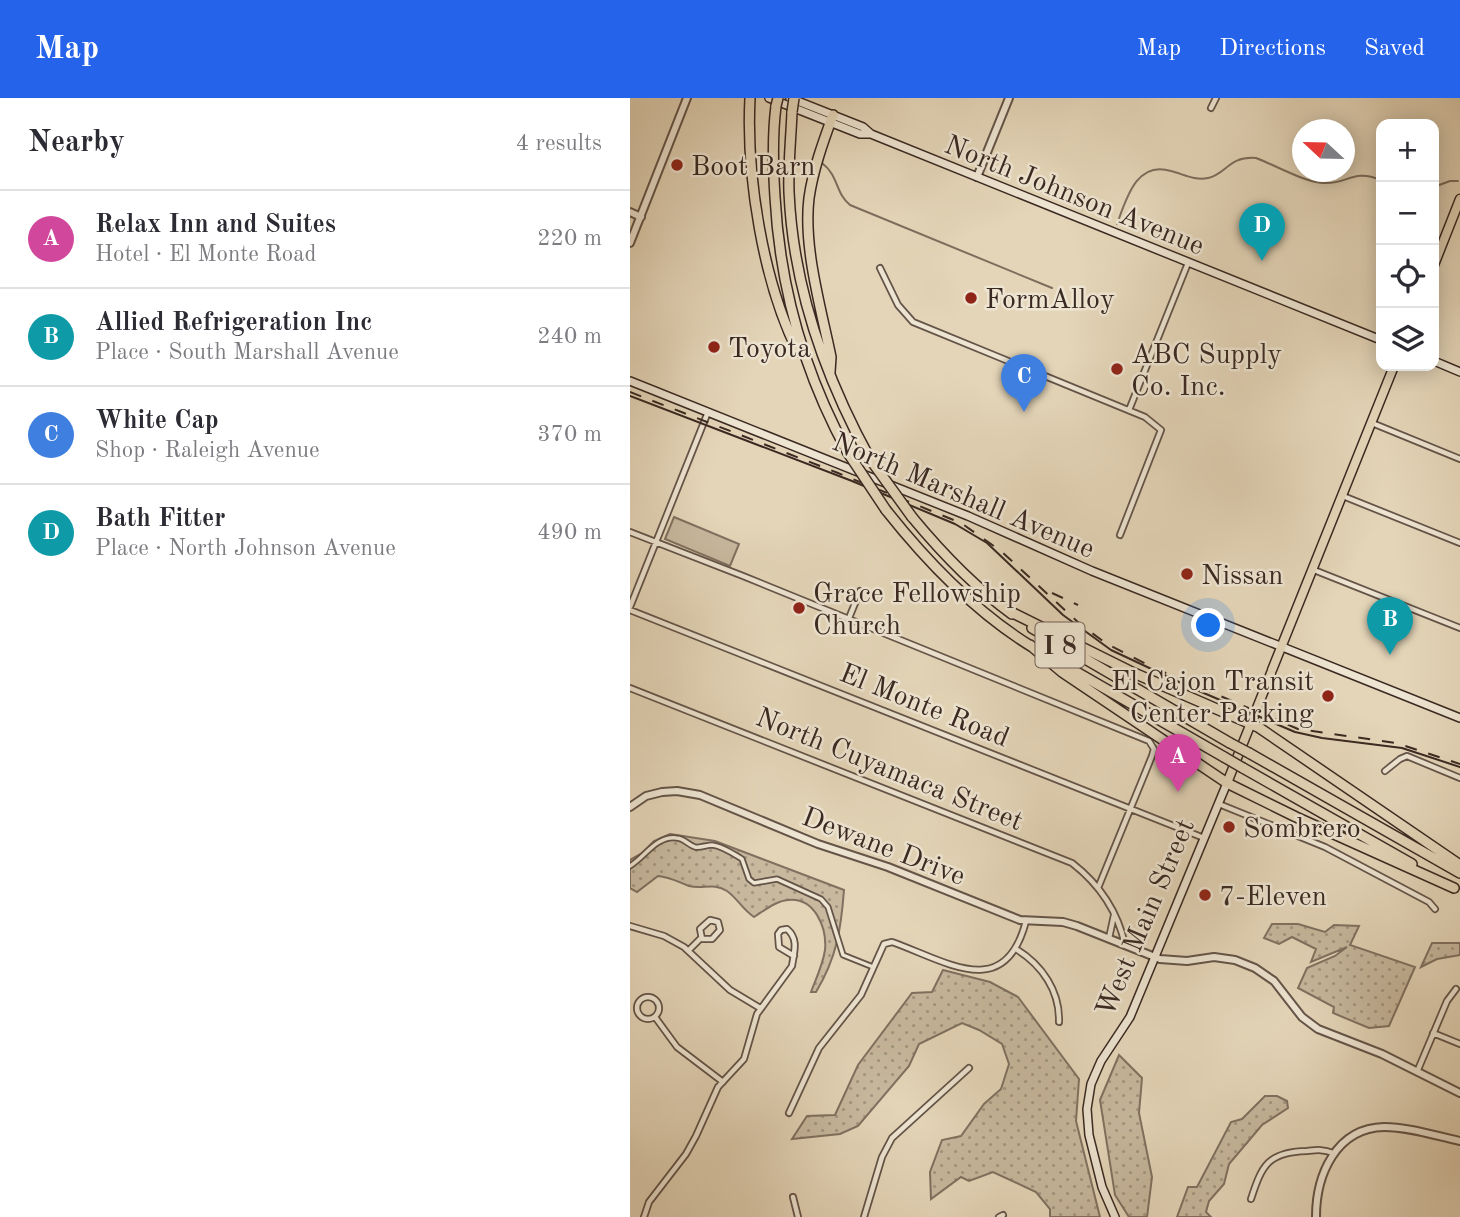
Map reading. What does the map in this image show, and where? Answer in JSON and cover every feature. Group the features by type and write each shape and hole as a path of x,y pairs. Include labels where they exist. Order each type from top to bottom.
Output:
{"highway":[{"path":"750,98 751,172 763,240 786,328 815,385"},
{"name":"I 8","path":"792,98 789,192 807,306 829,377 848,418 870,459 912,517 945,555 1007,610 1057,644 1460,873"},
{"name":"I 8","path":"775,101 772,138 779,254 788,302 804,357 827,415 848,453 907,536 952,585 1030,645 1457,889"},
{"path":"829,377 831,357 813,265 808,215 814,174 831,119"},
{"path":"1007,610 1134,673 1251,723 1460,864"},
{"path":"1030,645 1071,678 1227,783 1457,889"}],"main road":[{"name":"North Johnson Avenue","path":"792,98 860,134 871,134 1376,338"},
{"name":"North Johnson Avenue","path":"775,101 831,119"},
{"path":"1439,252 1460,199"},
{"path":"1439,363 1460,372"},
{"name":"West Main Street","path":"1115,1217 1102,1187 1089,1135 1088,1101 1097,1069 1130,1017 1314,570 1392,371"},
{"name":"North Marshall Avenue","path":"630,380 968,516 1092,571 1460,718"}],"street":[{"path":"630,243 687,98"},
{"path":"977,177 1009,98"},
{"path":"1211,108 1216,98"},
{"path":"630,212 641,217"},
{"path":"1129,410 1188,262"},
{"path":"880,268 898,304 913,323 1129,410 1145,417 1161,430 1119,536"},
{"path":"630,609 708,412"},
{"path":"1372,423 1460,459"},
{"path":"1342,496 1460,544"},
{"path":"630,532 1149,741 1154,749 1098,888"},
{"path":"1314,570 1460,628"},
{"path":"849,618 860,591"},
{"name":"El Monte Road","path":"630,609 1203,838"},
{"name":"North Cuyamaca Street","path":"630,688 1072,863 1092,879 1098,888 1121,928 1125,945"},
{"path":"1385,771 1407,756 1460,778"},
{"name":"Dewane Drive","path":"630,807 646,796 662,792 700,795 818,844 885,866 1026,921 1063,922 1125,945"},
{"path":"1218,803 1325,847 1429,902 1435,909"},
{"path":"630,866 657,843 666,839 679,838 695,847 711,845 719,848 742,859 754,883 777,879 821,899 828,907 843,955 873,967"},
{"path":"1109,938 1114,914"},
{"path":"708,920 718,922 720,930 714,937 707,940 701,938 700,929 708,920"},
{"path":"789,1113 819,1048 861,995 880,947 887,942 901,945 961,969 975,971 994,968 1016,949 1026,921"},
{"path":"630,926 667,937 688,951 730,990 760,1008"},
{"path":"644,1217 652,1199 686,1154 712,1098 744,1059 760,1008 789,972 794,956 794,937 787,929 781,930 778,934 779,947 794,956"},
{"path":"688,951 701,938"},
{"path":"1125,945 1154,958 1186,961 1214,957 1235,960 1255,968 1274,981 1303,1017 1318,1029 1382,1054 1460,1093"},
{"path":"1016,949 1027,956 1049,980 1057,1000 1059,1022"},
{"path":"1417,1072 1447,1001 1456,989"},
{"path":"643,996 650,997 659,1009 655,1017 646,1020 636,1007 643,996"},
{"path":"655,1017 677,1047 723,1082"},
{"path":"1433,1033 1460,1044"},
{"path":"864,1217 882,1157 892,1138 969,1068"},
{"path":"1316,1217 1319,1187 1333,1153 1354,1135 1379,1128 1398,1128 1460,1142"},
{"path":"1251,1199 1261,1171 1270,1160 1281,1153 1323,1149 1333,1153"},
{"path":"793,1198 798,1217"}],"shaded area":[{"path":"674,517 739,544 730,566 665,539"},
{"path":"670,834 715,841 844,890 837,942 829,967 816,992 811,992 823,961 824,932 817,916 805,903 797,900 784,901 754,917 722,888 694,887 658,876 637,892 630,888 630,860 654,841"},
{"path":"1272,924 1298,924 1325,932 1334,925 1359,926 1350,945 1415,967 1389,1026 1369,1028 1333,1013 1334,1007 1298,988 1307,968 1335,956 1347,947 1311,962 1316,949 1292,937 1279,944 1264,938"},
{"path":"1432,943 1460,943 1460,955 1437,959 1421,967"},
{"path":"943,970 990,982 1018,997 1079,1079 1076,1121 1100,1217 1050,1217 1050,1209 1036,1192 993,1172 969,1181 961,1177 931,1199 930,1172 942,1140 961,1136 984,1104 1001,1089 1009,1064 1002,1044 962,1023 919,1044 909,1066 858,1126 840,1134 792,1139 807,1116 835,1115 858,1065 912,993 932,992"},
{"path":"1119,1055 1142,1078 1139,1113 1152,1177 1147,1217 1129,1217 1115,1195 1100,1100"},
{"path":"1265,1096 1277,1096 1287,1101 1288,1108 1262,1125 1229,1164 1224,1184 1209,1201 1206,1212 1211,1217 1177,1217 1188,1187 1197,1187 1231,1122 1242,1119"}],"waterway":[{"path":"1117,224 1134,184 1149,171 1159,169 1203,179 1220,173 1239,160 1256,158 1315,182 1339,182 1356,176 1376,178"},
{"path":"822,163 850,205 1052,288"},
{"path":"1439,185 1458,181"}],"tram line":[{"path":"630,396 852,481 955,524 987,543 1063,615 1111,650 1192,688 1295,732 1402,748 1460,767"}],"railway":[{"path":"630,392 961,523 1001,551 1081,625 1107,644 1152,667 1298,729 1396,743 1460,764"},
{"path":"1052,593 1078,605"}],"place":[{"name":"Boot Barn","path":"677,165"},
{"name":"Bath Fitter","path":"1262,261"},
{"name":"FormAlloy","path":"971,298"},
{"name":"Toyota","path":"714,347"},
{"name":"ABC Supply Co. Inc.","path":"1117,369"},
{"name":"White Cap","path":"1024,412"},
{"name":"Nissan","path":"1187,574"},
{"name":"Grace Fellowship Church","path":"799,608"},
{"name":"Allied Refrigeration Inc","path":"1390,655"},
{"name":"El Cajon Transit Center Parking","path":"1328,696"},
{"name":"Relax Inn and Suites","path":"1178,792"},
{"name":"Sombrero","path":"1229,827"},
{"name":"7-Eleven","path":"1205,895"}]}
